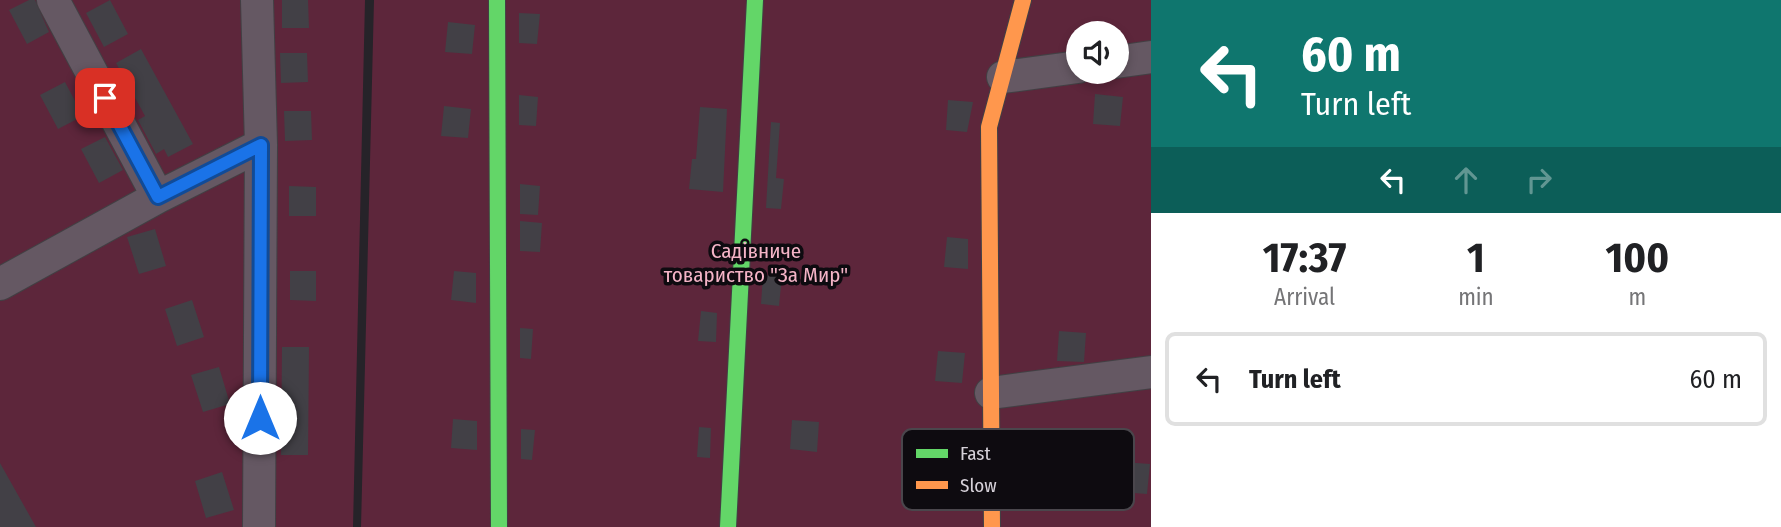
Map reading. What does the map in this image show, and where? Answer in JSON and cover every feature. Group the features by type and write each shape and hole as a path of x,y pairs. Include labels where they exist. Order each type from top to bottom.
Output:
{"street":[{"path":"53,0 158,197"},
{"path":"257,0 261,145 259,527"},
{"path":"497,0 499,527"},
{"path":"728,527 755,0"},
{"path":"991,429 989,127 1023,0"},
{"path":"1129,60 1151,57"},
{"path":"1003,77 1066,69"},
{"path":"0,284 158,197 261,145"},
{"path":"991,393 1151,372"}],"green space":[{"path":"0,0 365,0 353,527 0,527"},
{"name":"Садівниче товариство \"За Мир\"","path":"374,0 1151,0 1151,527 361,527"}],"building":[{"path":"29,0 35,0 49,32 27,44 9,10"},
{"path":"110,0 128,34 104,47 86,13"},
{"path":"282,0 308,0 309,28 282,28"},
{"path":"519,13 540,14 537,44 519,43"},
{"path":"448,22 475,25 472,54 445,52"},
{"path":"141,49 193,144 168,157 164,149 156,154 138,120 145,116 116,63"},
{"path":"280,53 307,53 308,82 281,83"},
{"path":"65,82 83,116 58,129 40,95"},
{"path":"1095,94 1123,97 1120,126 1093,124"},
{"path":"519,95 538,97 536,126 519,125"},
{"path":"948,100 973,102 967,132 946,130"},
{"path":"444,106 471,109 468,138 441,136"},
{"path":"700,107 727,109 723,192 689,189 692,159 696,159"},
{"path":"284,111 311,111 312,140 285,141"},
{"path":"771,122 780,123 776,178 784,179 781,209 766,208"},
{"path":"105,137 123,170 99,183 81,149"},
{"path":"520,184 540,186 538,215 520,214"},
{"path":"289,186 316,187 316,216 289,216"},
{"path":"520,221 542,223 540,252 520,251"},
{"path":"155,229 166,266 139,274 127,237"},
{"path":"947,237 968,239 968,269 944,267"},
{"path":"290,271 316,271 316,301 290,300"},
{"path":"454,271 476,273 476,303 451,300"},
{"path":"763,275 782,276 779,306 761,304"},
{"path":"192,300 204,337 177,346 165,309"},
{"path":"701,311 717,313 716,342 698,341"},
{"path":"520,328 533,329 531,359 520,358"},
{"path":"1059,331 1086,333 1084,362 1057,361"},
{"path":"282,347 309,347 308,455 281,455"},
{"path":"938,351 965,353 962,383 935,381"},
{"path":"219,367 230,404 203,412 191,375"},
{"path":"453,419 477,421 477,450 451,448"},
{"path":"792,420 819,422 817,452 790,449"},
{"path":"699,427 711,428 710,458 697,457"},
{"path":"521,429 535,430 532,460 521,459"},
{"path":"0,463 36,527 0,527"},
{"path":"1134,463 1150,464 1147,494 1134,493"},
{"path":"222,472 234,510 206,518 195,481"}],"traffic: fast":[{"path":"497,0 499,527"},
{"path":"728,527 755,0"}],"traffic: slow":[{"path":"991,429 989,127 1023,0"},
{"path":"992,510 992,527"}],"route":[{"path":"105,98 158,197 261,145 260,418"}]}
